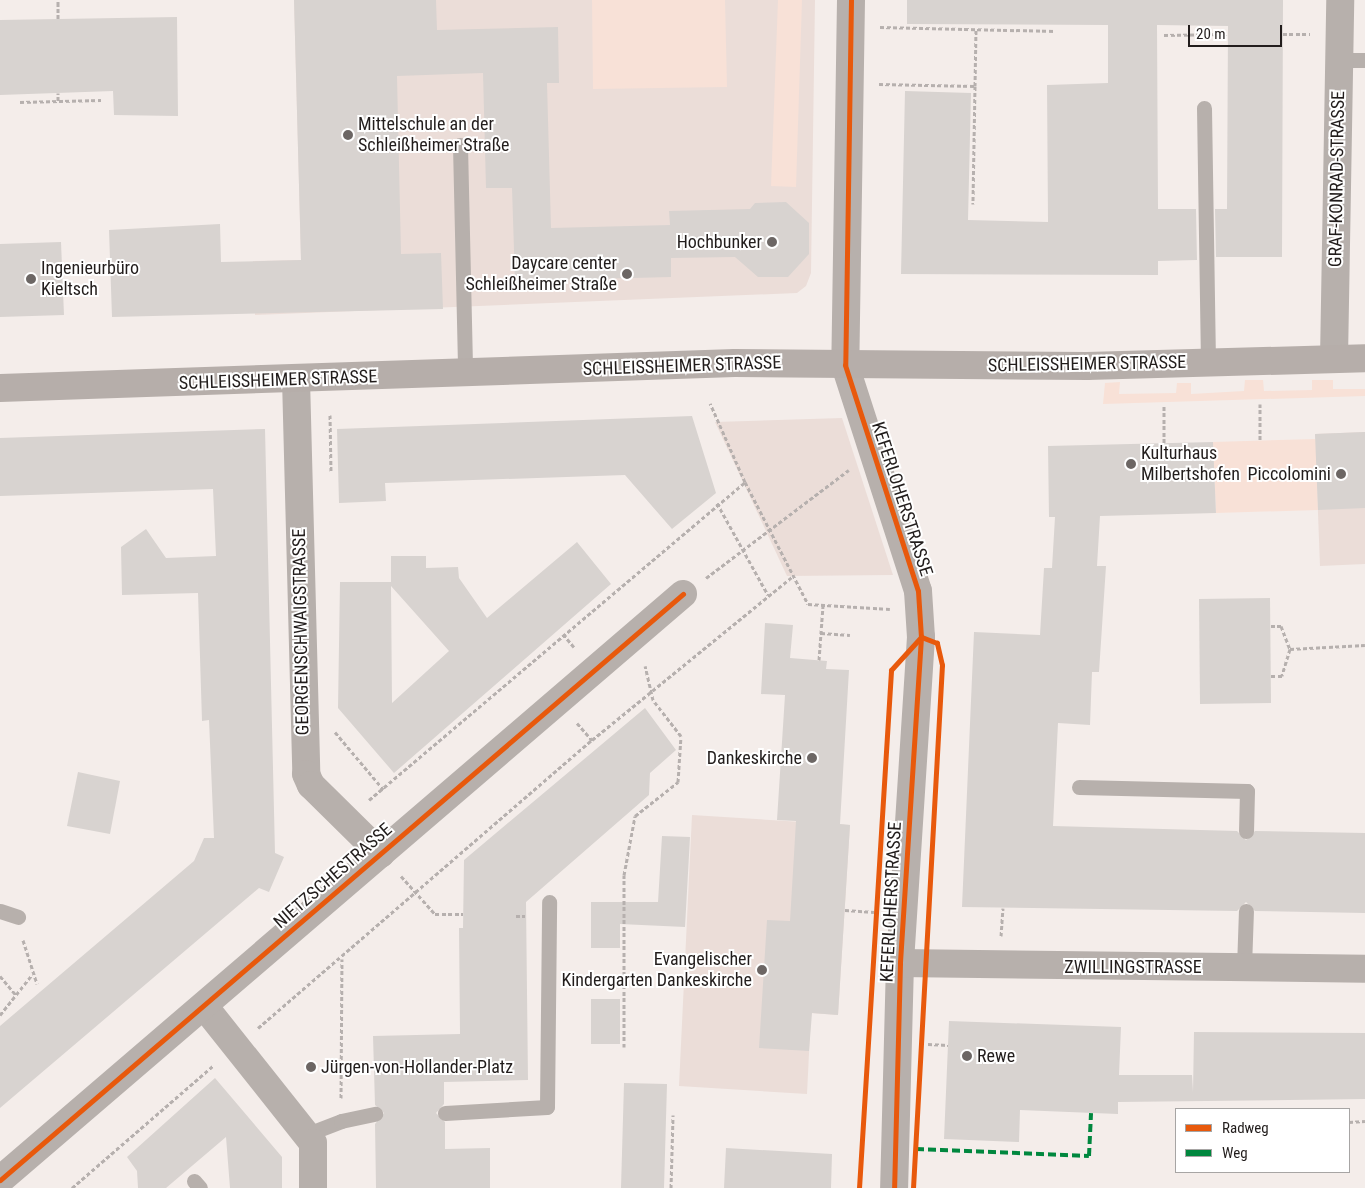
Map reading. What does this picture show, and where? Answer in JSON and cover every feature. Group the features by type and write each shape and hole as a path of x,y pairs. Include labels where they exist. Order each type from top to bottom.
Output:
{"main road":[{"name":"SCHLEISSHEIMER STRASSE","path":"0,388 464,374 735,363 845,366 1208,362 1365,358"}],"street":[{"name":"KEFERLOHERSTRASSE","path":"851,0 845,366 918,591 921,637 900,963 894,1188"},
{"name":"GRAF-KONRAD-STRASSE","path":"1334,359 1352,60 1340,0"},
{"name":"GEORGENSCHWAIGSTRASSE","path":"296,379 306,774 311,784 381,854"},
{"name":"NIETZSCHESTRASSE","path":"0,1180 683,594"},
{"name":"ZWILLINGSTRASSE","path":"900,963 1365,969"},
{"path":"204,1006 313,1144 313,1188"}],"lane":[{"path":"1204,108 1208,362"},
{"path":"460,145 464,374"},
{"path":"1078,787 1247,791 1246,832"},
{"path":"445,1113 547,1106 548,902"},
{"path":"0,911 18,917"},
{"path":"1244,967 1246,911"},
{"path":"306,1135 341,1121 375,1114"}],"path":[{"path":"58,0 58,19"},
{"path":"877,27 1055,31"},
{"path":"973,204 976,29"},
{"path":"1164,34 1228,34"},
{"path":"1283,34 1312,34"},
{"path":"876,84 975,86"},
{"path":"58,93 58,101"},
{"path":"20,102 101,100"},
{"path":"710,403 767,532 794,576 808,604 890,609 892,619"},
{"path":"1260,404 1260,440"},
{"path":"1164,406 1164,443"},
{"path":"330,414 331,474"},
{"path":"683,594 874,453"},
{"path":"362,806 717,503 745,482"},
{"path":"717,503 741,553 768,595"},
{"path":"72,1188 237,1046 342,959 651,691 794,576"},
{"path":"819,660 823,605"},
{"path":"1271,626 1281,626 1290,649 1282,676 1271,676"},
{"path":"821,633 850,635"},
{"path":"1290,649 1365,645"},
{"path":"624,1047 624,875 635,816 678,782 681,736 651,691 645,666"},
{"path":"333,730 383,788"},
{"path":"381,854 435,914 463,914"},
{"path":"845,910 876,913"},
{"path":"18,917 31,976 36,984"},
{"path":"341,1121 342,959"},
{"path":"0,976 16,995"},
{"path":"0,1015 31,976"},
{"path":"922,1044 948,1045"},
{"path":"671,1188 673,1115"},
{"path":"1350,1122 1365,1120"}],"shaded area":[{"path":"294,0 815,0 811,273 806,286 797,293 255,315 253,261 301,260"},
{"path":"592,0 725,0 727,87 593,89"},
{"path":"778,0 802,0 796,187 771,186"},
{"path":"1245,380 1263,380 1264,391 1312,390 1312,380 1333,380 1333,389 1365,389 1365,396 1103,404 1105,383 1120,382 1119,394 1176,393 1177,383 1191,383 1191,394 1244,391"},
{"path":"842,418 893,575 787,576 715,422"},
{"name":"Piccolomini","path":"1365,432 1365,564 1320,566 1315,434"},
{"path":"1316,439 1318,510 1216,513 1213,442"},
{"name":"Evangelischer Kindergarten Dankeskirche","path":"692,815 850,825 838,1015 811,1013 807,1094 679,1086"}],"building":[{"name":"Mittelschule an der Schleißheimer Straße","path":"294,0 436,0 437,30 558,27 559,83 547,83 551,228 670,225 669,211 750,209 755,203 786,202 809,223 809,254 788,277 758,277 735,257 671,258 671,277 515,281 512,188 486,188 483,73 397,76 401,254 441,253 443,309 112,317 109,230 220,224 221,262 301,260"},
{"path":"907,0 1283,0 1282,257 1216,257 1215,209 1227,209 1228,26 1157,25 1158,209 1196,209 1197,260 1158,261 1158,275 901,274 905,91 971,93 968,220 1048,222 1047,85 1108,83 1108,25 907,24"},
{"path":"177,17 178,116 114,115 113,91 0,95 0,20"},
{"name":"Ingenieurbüro Kieltsch","path":"61,242 64,315 0,317 0,244"},
{"path":"692,416 716,493 672,529 625,475 385,483 386,501 339,503 337,429"},
{"path":"265,429 275,853 284,857 269,892 259,888 0,1108 0,1026 194,861 204,838 214,838 209,720 202,721 198,593 122,595 121,547 146,529 166,558 216,556 213,489 0,496 0,438"},
{"path":"1365,432 1365,508 1318,510 1315,434"},
{"path":"1213,442 1216,513 1100,516 1097,566 1106,566 1099,672 1092,672 1090,725 1058,723 1053,826 1237,831 1246,840 1255,831 1365,833 1365,913 1255,911 1246,902 1237,911 962,907 974,632 1040,635 1044,568 1052,568 1055,517 1049,517 1048,446"},
{"path":"577,542 611,584 394,773 338,708 340,582 391,582 391,556 426,556 426,568 458,567 459,578 487,618","holes":["391,586 449,651 392,703"]},
{"path":"1270,598 1271,703 1200,704 1199,599"},
{"path":"765,623 793,625 790,658 827,661 826,669 849,670 840,824 850,825 838,1015 812,1013 809,1051 759,1048 767,920 790,921 796,821 777,820 785,695 761,694"},
{"path":"645,708 676,750 650,773 649,795 526,902 528,1080 444,1082 444,1104 436,1113 445,1122 445,1149 490,1148 490,1188 376,1188 375,1124 384,1113 375,1105 373,1036 460,1034 459,928 463,928 464,860"},
{"path":"78,772 120,781 110,834 67,826"},
{"path":"662,836 690,837 685,927 620,924 620,948 591,948 591,902 658,902"},
{"path":"591,999 620,999 620,1044 591,1044"},
{"path":"949,1021 1121,1027 1119,1075 1192,1075 1193,1092 1194,1032 1365,1033 1365,1099 1118,1102 1118,1114 1020,1110 1019,1142 944,1139"},
{"path":"215,1078 282,1157 282,1188 230,1188 226,1137 166,1188 138,1188 137,1171 127,1157"},
{"path":"624,1083 667,1084 664,1188 621,1188"},
{"path":"726,1148 832,1154 831,1188 724,1188"}],"marked path":[{"path":"916,1149 1089,1156 1091,1113"}],"cycle path":[{"path":"851,0 845,365 918,591 921,637 900,963 894,1188"},
{"path":"0,1180 683,594"},
{"path":"859,1188 891,670 921,637"},
{"path":"913,1188 942,665 937,643 921,637"}],"place":[{"name":"Mittelschule an der Schleißheimer Straße","path":"348,135"},
{"name":"Hochbunker","path":"772,242"},
{"name":"Daycare center Schleißheimer Straße","path":"627,274"},
{"name":"Ingenieurbüro Kieltsch","path":"31,279"},
{"name":"Kulturhaus Milbertshofen","path":"1131,464"},
{"name":"Piccolomini","path":"1341,474"},
{"name":"Dankeskirche","path":"812,758"},
{"name":"Evangelischer Kindergarten Dankeskirche","path":"762,970"},
{"name":"Rewe","path":"967,1056"},
{"name":"Jürgen-von-Hollander-Platz","path":"311,1067"}]}
